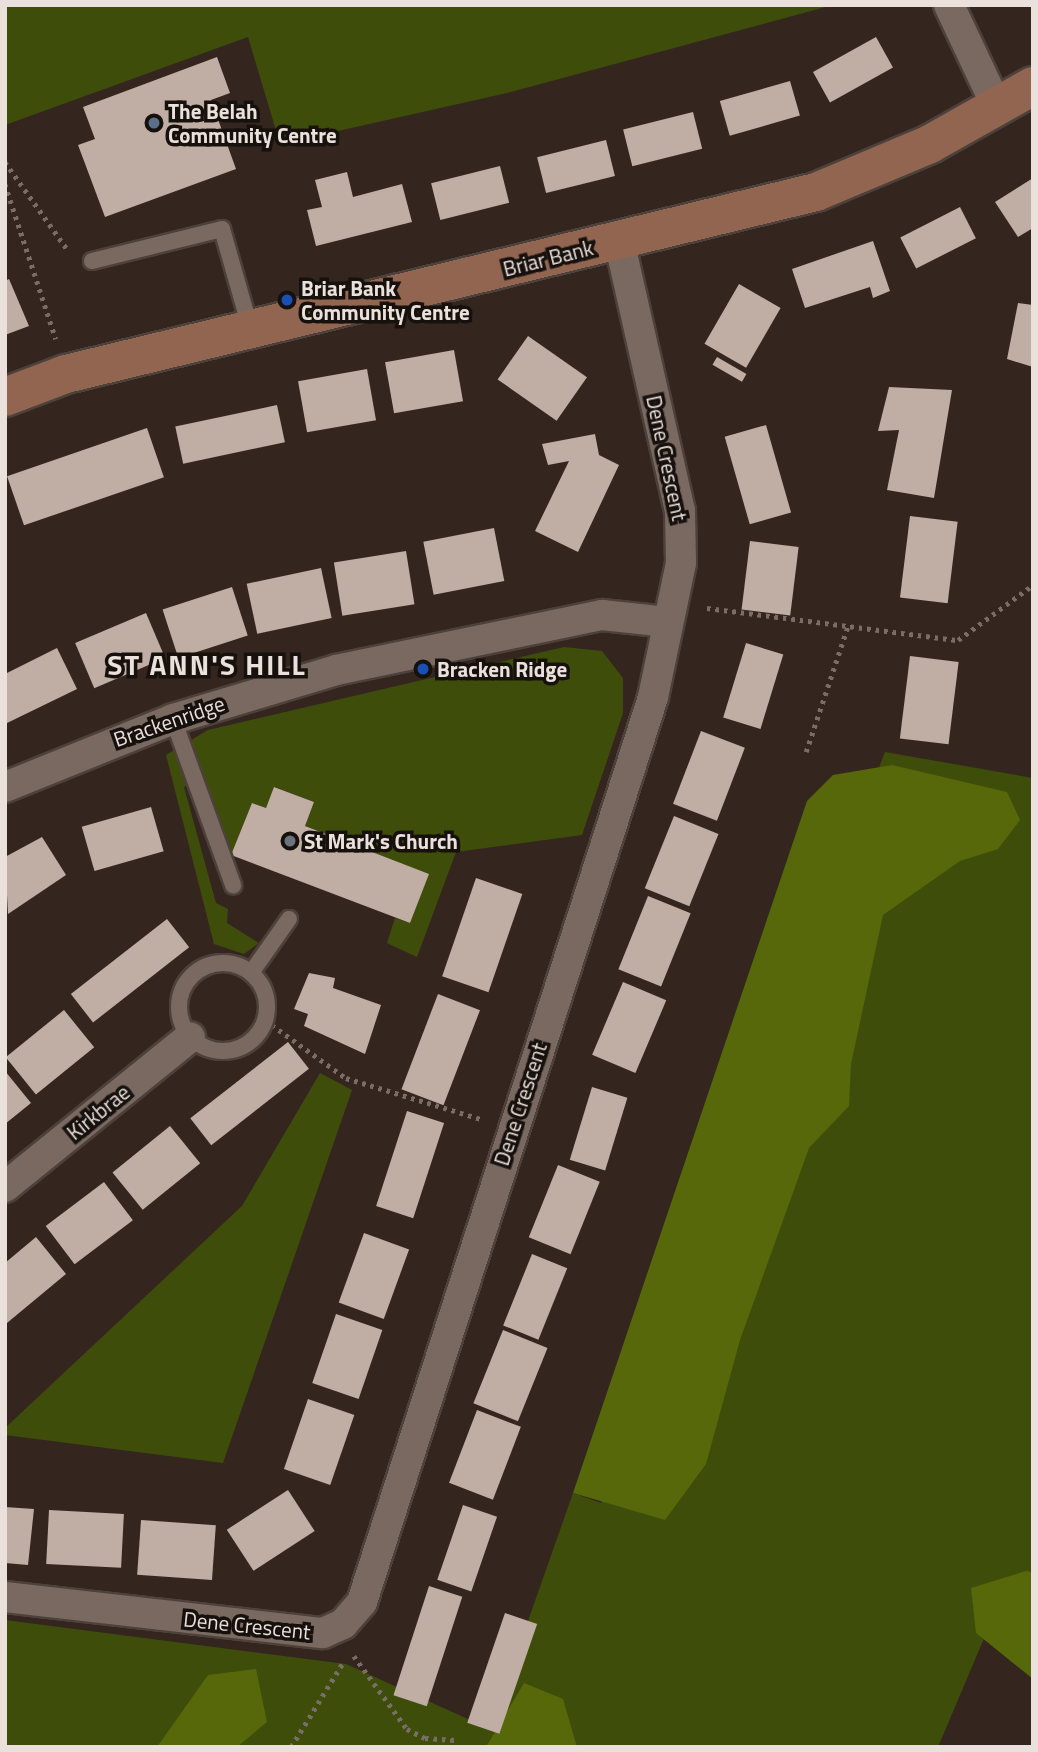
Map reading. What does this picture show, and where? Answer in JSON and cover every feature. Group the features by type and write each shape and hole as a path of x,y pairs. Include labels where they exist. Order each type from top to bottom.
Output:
{"street":[{"path":"949,5 996,105"},
{"name":"Briar Bank","path":"5,397 66,374 816,192 930,144 1033,86"},
{"name":"Dene Crescent","path":"5,1597 323,1633 343,1624 362,1602 384,1542 512,1129 653,697 671,613 680,511 619,241"},
{"name":"Brackenridge","path":"5,787 173,719 335,670 489,635 602,615 671,613"},
{"name":"Kirkbrae","path":"5,1187 190,1037"}],"lane":[{"path":"92,261 222,229 251,331"},
{"path":"173,719 233,884"},
{"path":"251,973 289,919"},
{"path":"218,963 251,973 264,990 265,1020 258,1034 233,1050 203,1047 190,1037 178,1012 192,974 218,963"}],"path":[{"path":"5,162 49,229 71,253 92,261"},
{"path":"5,184 66,374"},
{"path":"671,613 848,626 958,640 1033,585"},
{"path":"806,752 848,626"},
{"path":"265,1020 346,1078 512,1129"},
{"path":"291,1747 350,1649 407,1729 425,1738 455,1740"}],"green space":[{"path":"5,5 833,5 507,93 280,144 248,37 5,125"},
{"path":"564,647 602,651 623,678 623,713 582,835 456,852 417,957 387,943 395,918 410,923 428,874 305,826 314,802 275,787 266,808 252,803 231,855 193,782 184,787 216,903 228,909 227,923 259,943 244,954 214,944 166,755 208,730"},
{"path":"885,752 1033,778 1033,1619 996,1610 938,1747 5,1747 5,1620 346,1664 490,1729 573,1493 601,1503"},
{"path":"892,765 1007,792 1020,820 998,849 960,861 883,915 851,1064 849,1106 809,1148 740,1340 706,1464 665,1520 573,1493 807,801 833,775"},
{"path":"320,1073 352,1090 223,1463 5,1435 5,1428 242,1206"},
{"path":"1026,1571 1033,1572 1033,1679 976,1633 971,1588"},
{"path":"256,1669 267,1722 237,1747 157,1747 208,1675"},
{"path":"524,1683 563,1699 577,1747 486,1747"}],"building":[{"path":"876,37 893,68 830,103 813,72"},
{"name":"The Belah Community Centre","path":"217,57 230,93 211,100 236,169 105,217 78,145 95,139 83,107"},
{"path":"790,81 800,116 730,136 720,101"},
{"path":"693,112 702,149 632,166 623,129"},
{"path":"606,140 615,176 546,193 537,157"},
{"path":"500,166 509,203 440,220 431,183"},
{"path":"347,172 353,197 402,184 412,222 316,246 307,210 322,207 315,180"},
{"path":"1033,178 1033,228 1018,237 995,202"},
{"path":"960,207 976,238 916,269 900,237"},
{"path":"873,241 890,291 873,298 870,287 805,308 792,269"},
{"path":"9,279 29,326 5,335 5,281"},
{"path":"739,284 781,308 746,368 704,344"},
{"path":"1018,303 1033,305 1033,367 1007,359"},
{"path":"528,336 587,377 557,421 498,379"},
{"path":"454,350 463,401 394,413 385,362"},
{"path":"717,357 746,374 742,382 712,365"},
{"path":"367,369 376,420 307,432 298,381"},
{"path":"889,387 952,390 934,498 887,490 899,430 878,431"},
{"path":"277,405 285,442 183,464 175,427"},
{"path":"766,425 791,512 750,524 725,437"},
{"path":"147,428 164,477 24,525 7,476"},
{"path":"595,434 599,455 619,465 578,552 535,531 569,461 548,465 542,444"},
{"path":"910,516 958,522 948,603 900,597"},
{"path":"494,528 504,581 434,595 423,542"},
{"path":"750,541 799,547 790,615 742,609"},
{"path":"406,551 414,604 342,616 334,562"},
{"path":"321,568 332,618 257,634 247,584"},
{"path":"232,587 248,636 178,658 163,610"},
{"path":"146,613 165,658 94,688 75,643"},
{"path":"746,643 783,654 760,729 723,718"},
{"path":"57,648 77,689 5,724 5,674"},
{"path":"910,656 959,662 949,744 900,738"},
{"path":"701,731 745,748 717,821 673,804"},
{"name":"St Mark's Church","path":"274,787 314,802 305,826 429,874 410,923 231,855 252,803 266,808"},
{"path":"151,807 164,851 94,871 82,827"},
{"path":"674,816 719,834 689,906 645,888"},
{"path":"42,837 66,875 8,914 5,857"},
{"path":"476,878 522,894 488,992 442,976"},
{"path":"648,896 691,913 661,986 618,969"},
{"path":"167,919 189,947 93,1022 71,994"},
{"path":"309,973 335,978 333,988 381,1005 365,1054 304,1026 308,1014 294,1009"},
{"path":"623,982 666,1000 635,1073 592,1055"},
{"path":"438,994 480,1010 443,1105 401,1089"},
{"path":"64,1010 94,1047 36,1095 6,1057"},
{"path":"288,1042 309,1069 211,1145 190,1118"},
{"path":"5,1071 31,1103 5,1124"},
{"path":"592,1087 627,1098 605,1170 570,1160"},
{"path":"407,1111 444,1123 413,1218 376,1206"},
{"path":"170,1126 200,1163 143,1210 112,1173"},
{"path":"558,1165 600,1182 571,1254 529,1237"},
{"path":"104,1182 133,1220 75,1264 46,1226"},
{"path":"364,1233 409,1249 384,1319 339,1303"},
{"path":"36,1237 66,1274 7,1323 5,1263"},
{"path":"532,1254 567,1268 538,1340 503,1325"},
{"path":"336,1314 382,1330 359,1399 312,1383"},
{"path":"503,1330 548,1348 518,1421 473,1403"},
{"path":"308,1399 354,1415 330,1485 284,1469"},
{"path":"477,1410 521,1427 493,1500 449,1483"},
{"path":"288,1490 315,1531 253,1571 227,1530"},
{"path":"463,1505 497,1517 471,1591 437,1580"},
{"path":"5,1507 34,1509 28,1565 5,1563"},
{"path":"49,1510 124,1514 121,1568 46,1564"},
{"path":"141,1520 216,1525 212,1580 137,1575"},
{"path":"429,1586 462,1597 427,1706 393,1695"},
{"path":"505,1613 537,1624 499,1734 467,1723"}],"place":[{"name":"The Belah Community Centre","path":"154,123"},
{"name":"Briar Bank Community Centre","path":"287,300"},
{"name":"Bracken Ridge","path":"423,669"},
{"name":"St Mark's Church","path":"290,841"}],"district":[{"name":"ST ANN'S HILL","path":"207,665"}]}
